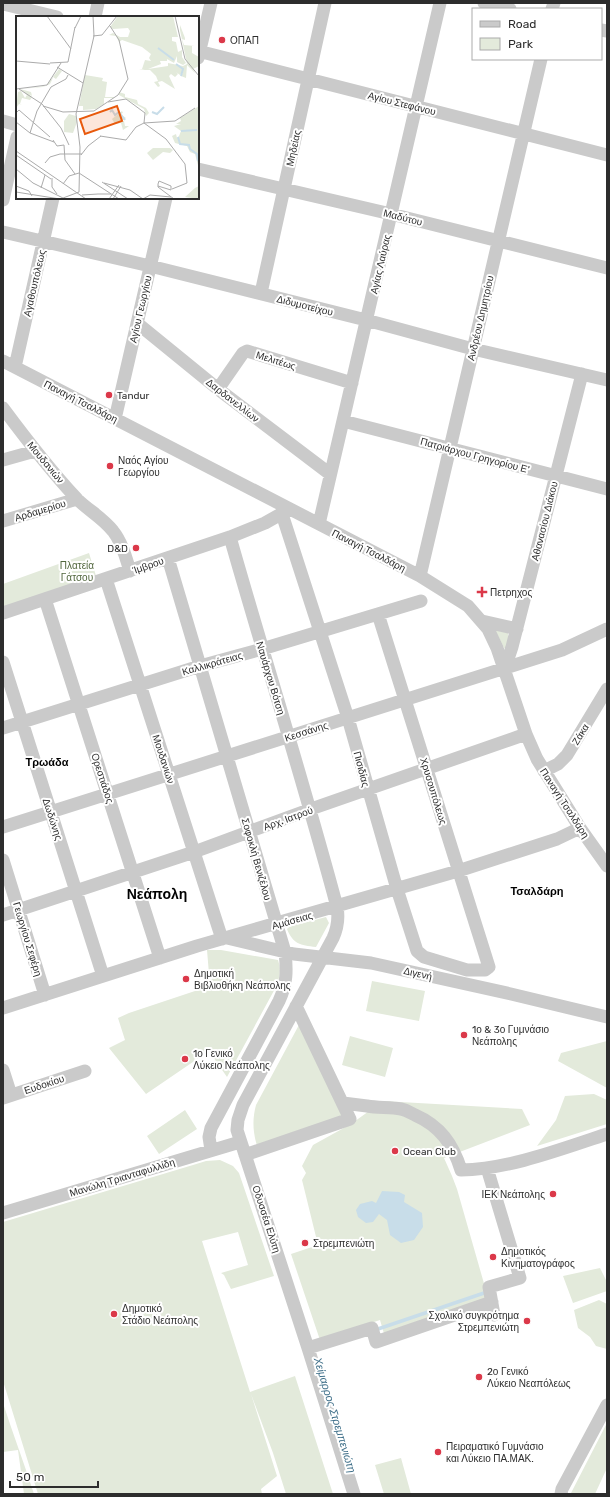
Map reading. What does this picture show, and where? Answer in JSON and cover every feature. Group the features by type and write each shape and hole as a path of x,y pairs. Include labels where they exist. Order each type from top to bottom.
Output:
{"street":[{"path":"95,16 98,3"},
{"path":"199,50 211,3"},
{"name":"Μηδείας","path":"261,293 324,3"},
{"name":"Αγίας Λαύρας","path":"319,524 440,3"},
{"path":"484,3 506,8"},
{"path":"3,4 52,16"},
{"name":"Αγίου Στεφάνου","path":"199,54 308,79 607,154"},
{"name":"Ανδρέου Δημητρίου","path":"420,576 541,60"},
{"path":"3,122 16,125"},
{"path":"3,200 16,142"},
{"name":"Μαδύτου","path":"199,168 607,268"},
{"name":"Αγαθουπόλεως","path":"9,364 43,242 53,199"},
{"name":"Αγίου Γεωργίου","path":"115,419 166,199"},
{"name":"Διδυμοτείχου","path":"3,232 261,293 473,349 607,380"},
{"name":"Δαρδανελλίων","path":"137,323 218,389 330,474"},
{"name":"Μελιτέως","path":"218,389 247,351 352,383"},
{"name":"Παναγή Τσαλδάρη","path":"9,364 115,419 285,512 319,524 420,576 468,606 482,621 494,640 505,668 526,734 544,771 580,828 607,866"},
{"name":"Αθανασίου Διάκου","path":"505,668 517,628 582,374"},
{"name":"Μουδανιών","path":"3,408 35,451 77,499 114,532 130,571"},
{"name":"Πατριάρχου Γρηγορίου Ε'","path":"343,421 607,488"},
{"path":"3,460 35,451"},
{"name":"Αρδαμερίου","path":"3,521 77,499"},
{"name":"Ίμβρου","path":"3,613 230,537 265,523 285,512"},
{"name":"Πισιδίας","path":"285,512 319,632 348,718 397,889 416,948 421,955 467,970 485,970 489,968"},
{"name":"Ναυάρχου Βότση","path":"230,537 262,649 311,809 337,907 337,926 323,957"},
{"name":"Σοφοκλή Βενιζέλου","path":"168,558 285,952 287,974 283,994 211,1128 209,1137 211,1150"},
{"name":"Μουδανιών","path":"106,579 194,852 224,939"},
{"name":"Ορεστιάδος","path":"46,599 160,958"},
{"name":"Καλλικράτειας","path":"3,728 140,684 421,601"},
{"name":"Χρυσουπόλεως","path":"378,614 489,968"},
{"path":"482,621 517,628"},
{"name":"Κεσσάνης","path":"3,826 562,650 607,629"},
{"name":"Δωδώνης","path":"3,662 103,976"},
{"name":"Ζάκα","path":"544,771 558,764 567,754 607,689"},
{"name":"Αρχ. Ιατρού","path":"3,915 194,852 249,831 526,734"},
{"name":"Αμάσειας","path":"3,1008 160,958 458,871 557,839 580,828"},
{"name":"Γεωργίου Σεφέρη","path":"3,860 45,995"},
{"name":"Διγενή","path":"224,939 285,952 371,963 526,997 607,1017"},
{"name":"Οδυσσέα Ελύτη","path":"323,957 240,1113 237,1125 240,1142 308,1348 354,1494"},
{"path":"296,1006 350,1119"},
{"path":"3,1070 7,1096"},
{"name":"Ευδοκίου","path":"7,1096 85,1071"},
{"path":"343,1102 366,1106 402,1109 432,1124 441,1132 449,1143 458,1160 461,1170 487,1168 535,1157 607,1134"},
{"path":"245,1155 350,1119 366,1106"},
{"name":"Μανώλη Τριανταφυλλίδη","path":"3,1212 240,1142"},
{"path":"308,1348 372,1328 376,1342 493,1309 489,1288 520,1278 487,1168"},
{"path":"561,1494 562,1489 607,1405"}],"green space":[{"name":"Πλατεία Γάτσου","path":"89,553 97,579 3,609 3,584"},
{"path":"495,630 508,633 509,647 506,649 504,648"},
{"path":"326,917 329,923 316,947 298,943 292,938 287,929 289,927"},
{"path":"207,950 221,950 278,960 280,972 277,985 227,1077 209,1051 146,1094 109,1048 125,1040 118,1018 210,986"},
{"path":"372,981 425,991 419,1021 366,1011"},
{"path":"300,1023 345,1118 257,1146 254,1126 256,1105"},
{"path":"350,1036 393,1048 385,1077 342,1065"},
{"path":"607,1041 607,1088 558,1061 561,1053"},
{"path":"594,1094 607,1100 607,1124 537,1146 556,1120 565,1096"},
{"path":"383,1101 522,1109 530,1125 444,1158 457,1189 489,1301 385,1337 380,1320 320,1340 291,1254 318,1245 302,1180 306,1173 302,1166 313,1145 351,1124"},
{"path":"185,1110 197,1129 159,1154 147,1136"},
{"name":"Δημοτικό Στάδιο Νεάπολης","path":"220,1160 233,1166 239,1173 274,1276 231,1289 224,1275 221,1273 248,1265 238,1232 202,1241 250,1392 295,1376 333,1494 286,1494 273,1453 251,1394 277,1476 261,1489 262,1494 38,1494 3,1381 3,1222 206,1161"},
{"path":"600,1268 607,1282 607,1291 573,1303 563,1276"},
{"path":"599,1300 607,1304 607,1349 596,1346 590,1337 578,1328 574,1310"},
{"path":"3,1403 34,1494 24,1494 18,1450 3,1452"},
{"path":"607,1423 607,1468 595,1494 571,1493"},
{"path":"401,1458 411,1494 384,1494 375,1465"}],"water":[{"path":"382,1191 399,1192 405,1195 404,1202 422,1213 423,1227 414,1240 401,1243 390,1235 387,1220 379,1214 373,1222 366,1223 358,1217 356,1210 360,1204 372,1201 376,1203"}],"waterway":[{"name":"Χείμαρρος Στρεμπενιώτη","path":"375,1330 487,1292"}],"place":[{"name":"ΟΠΑΠ","path":"222,40"},
{"name":"Tandur","path":"109,395"},
{"name":"Ναός Αγίου Γεωργίου","path":"110,466"},
{"name":"D&D","path":"136,548"},
{"name":"Πετρηχος","path":"482,592"},
{"name":"Δημοτική Βιβλιοθήκη Νεάπολης","path":"186,979"},
{"name":"1ο & 3ο Γυμνάσιο Νεάπολης","path":"464,1035"},
{"name":"1ο Γενικό Λύκειο Νεάπολης","path":"185,1059"},
{"name":"Ocean Club","path":"395,1151"},
{"name":"ΙΕΚ Νεάπολης","path":"553,1194"},
{"name":"Στρεμπενιώτη","path":"305,1243"},
{"name":"Δημοτικός Κινηματογράφος","path":"493,1257"},
{"name":"Δημοτικό Στάδιο Νεάπολης","path":"114,1314"},
{"name":"Σχολικό συγκρότημα Στρεμπενιώτη","path":"527,1321"},
{"name":"2ο Γενικό Λύκειο Νεαπόλεως","path":"479,1377"},
{"name":"Πειραματικό Γυμνάσιο και Λύκειο ΠΑ.ΜΑΚ.","path":"438,1452"}],"district":[{"name":"Τρωάδα","path":"47,762"},
{"name":"Τσαλδάρη","path":"537,891"},
{"name":"Νεάπολη","path":"157,894"}]}
